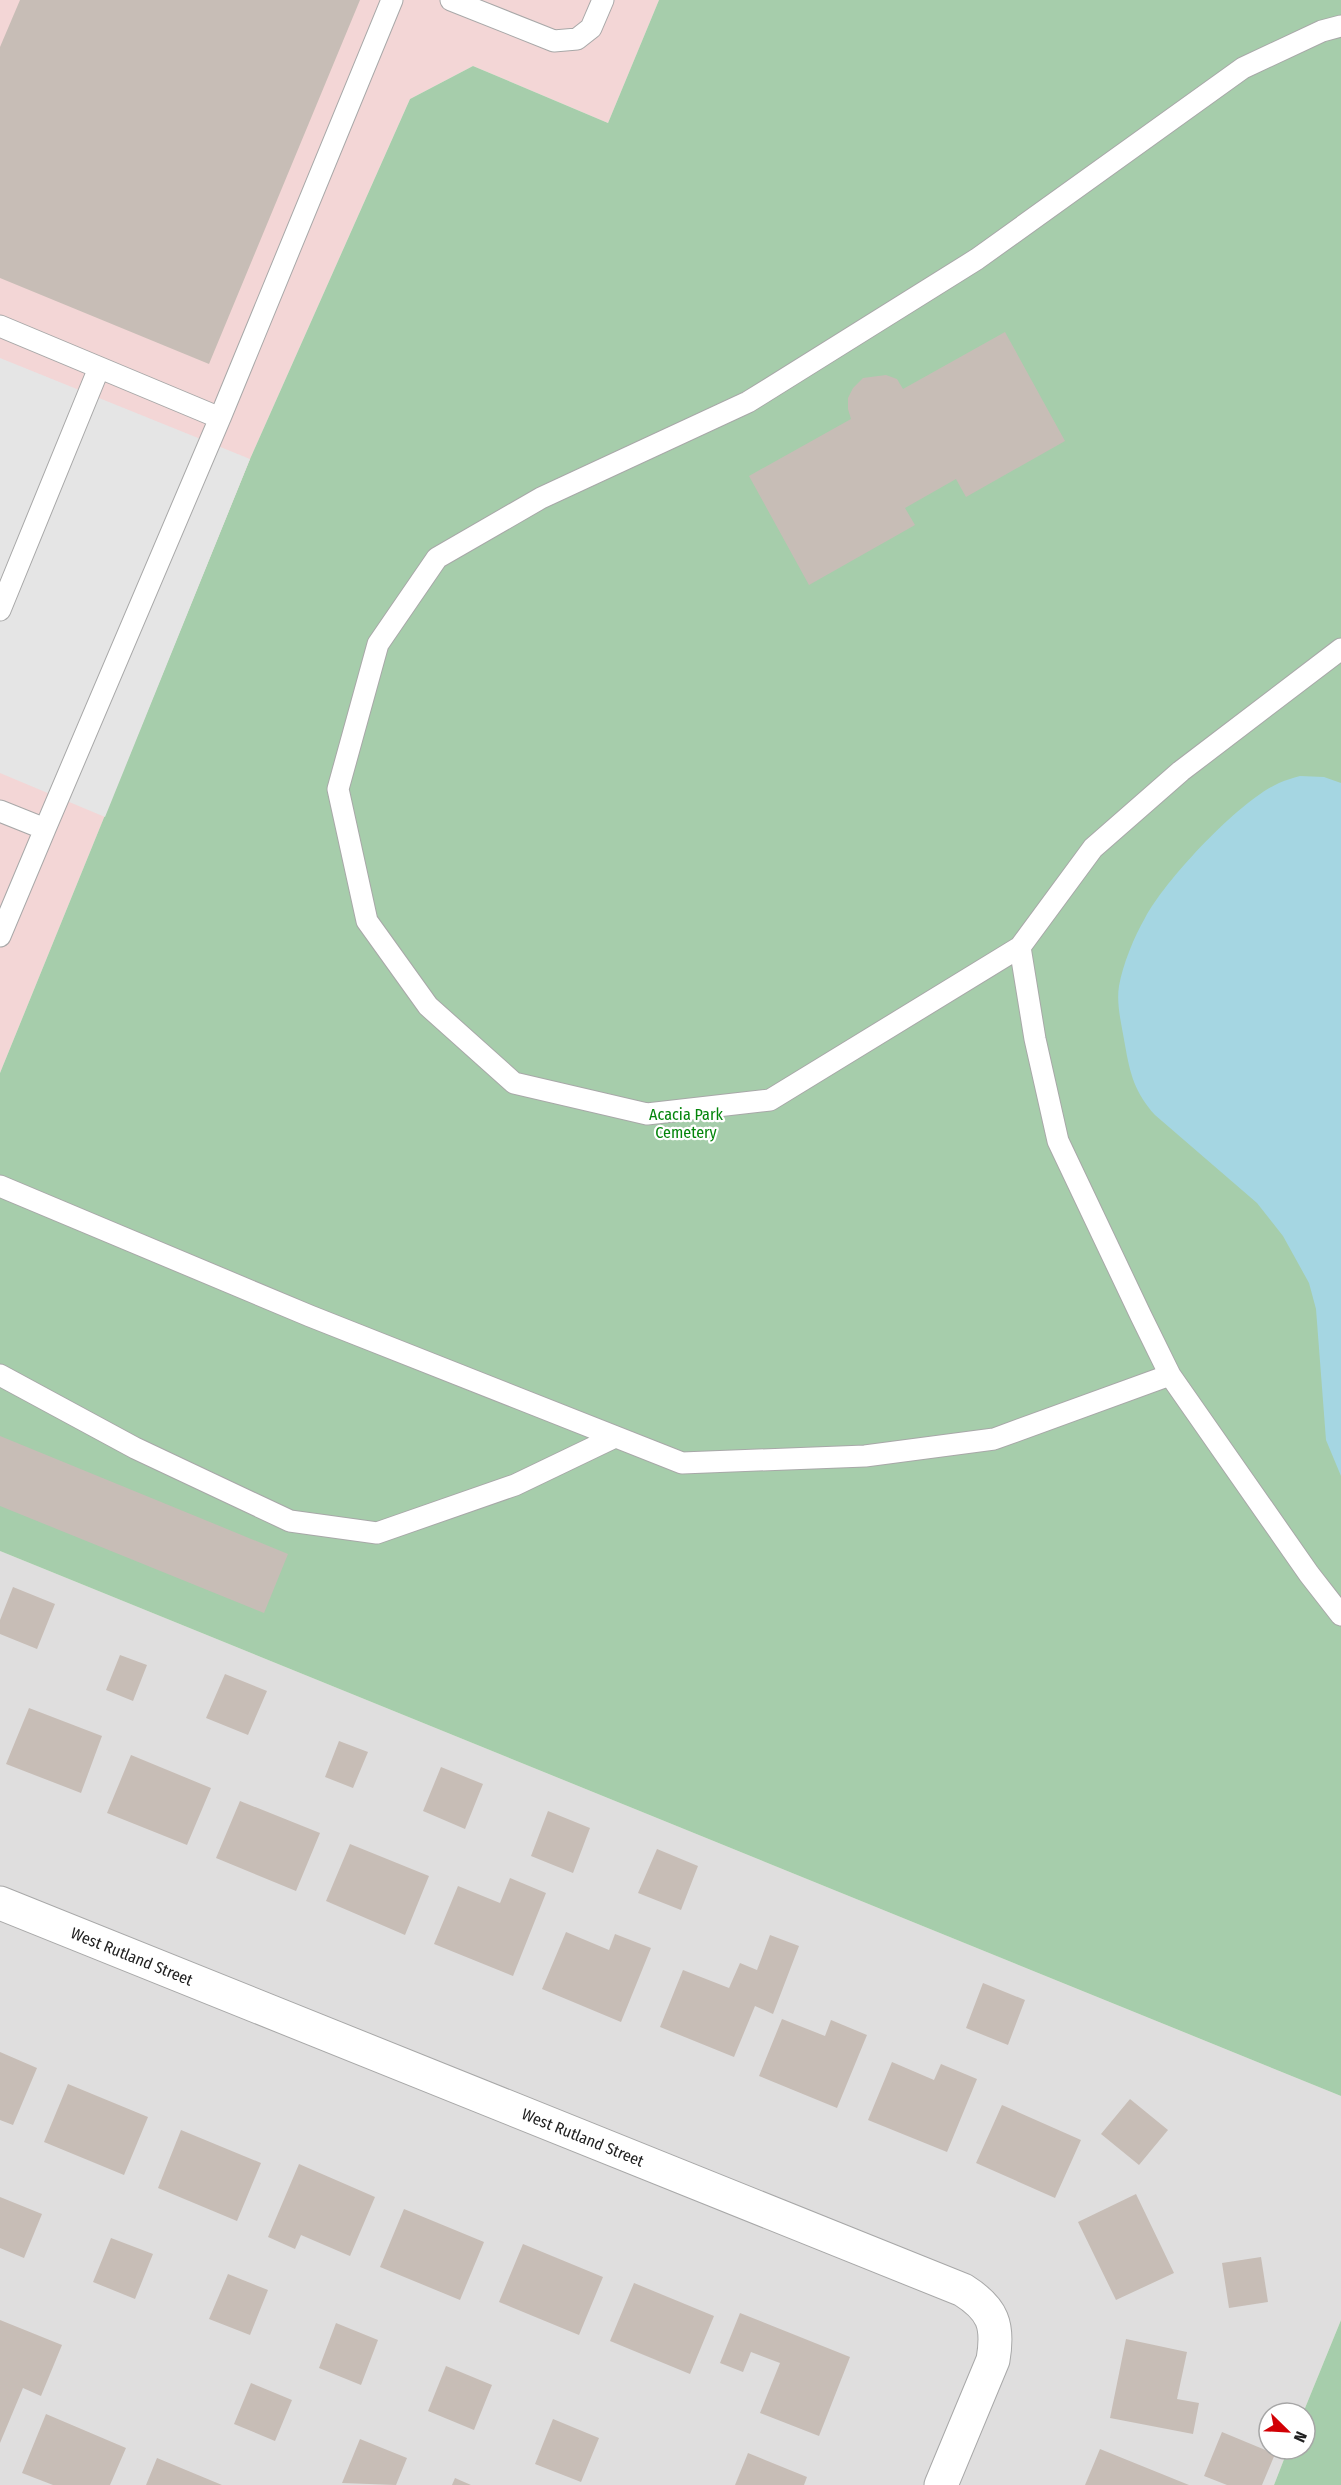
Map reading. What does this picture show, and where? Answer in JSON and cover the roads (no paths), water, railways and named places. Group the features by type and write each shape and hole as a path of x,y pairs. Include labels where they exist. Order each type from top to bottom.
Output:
{"street":[{"name":"West Rutland Street","path":"0,1903 963,2290 980,2301 992,2317 996,2343 993,2360 941,2485"}],"lane":[{"path":"0,936 220,418 392,0"},
{"path":"451,0 554,41 577,39 591,28 603,0"},
{"path":"1341,26 1322,32 1243,68 977,259 748,402 541,498 437,558 378,644 338,789 368,921 428,1006 514,1083 647,1114 770,1100 1020,947 1093,848 1182,771 1341,649"},
{"path":"0,326 220,418"},
{"path":"0,610 99,368"},
{"path":"0,810 45,829"},
{"path":"1020,947 1035,1039 1058,1141 1170,1375 1309,1574 1341,1615"},
{"path":"0,1186 310,1316 682,1464 865,1456 994,1439 1170,1375"},
{"path":"0,1375 135,1448 290,1521 377,1533 515,1485 615,1437"}],"water":[{"path":"1300,776 1324,777 1341,783 1341,1476 1326,1440 1316,1309 1309,1283 1283,1236 1257,1203 1155,1115 1143,1099 1134,1083 1129,1065 1118,1001 1121,978 1133,942 1145,918 1169,883 1205,843 1244,806 1279,783"}],"park label":[{"name":"Acacia Park Cemetery","path":"686,1123"}]}
